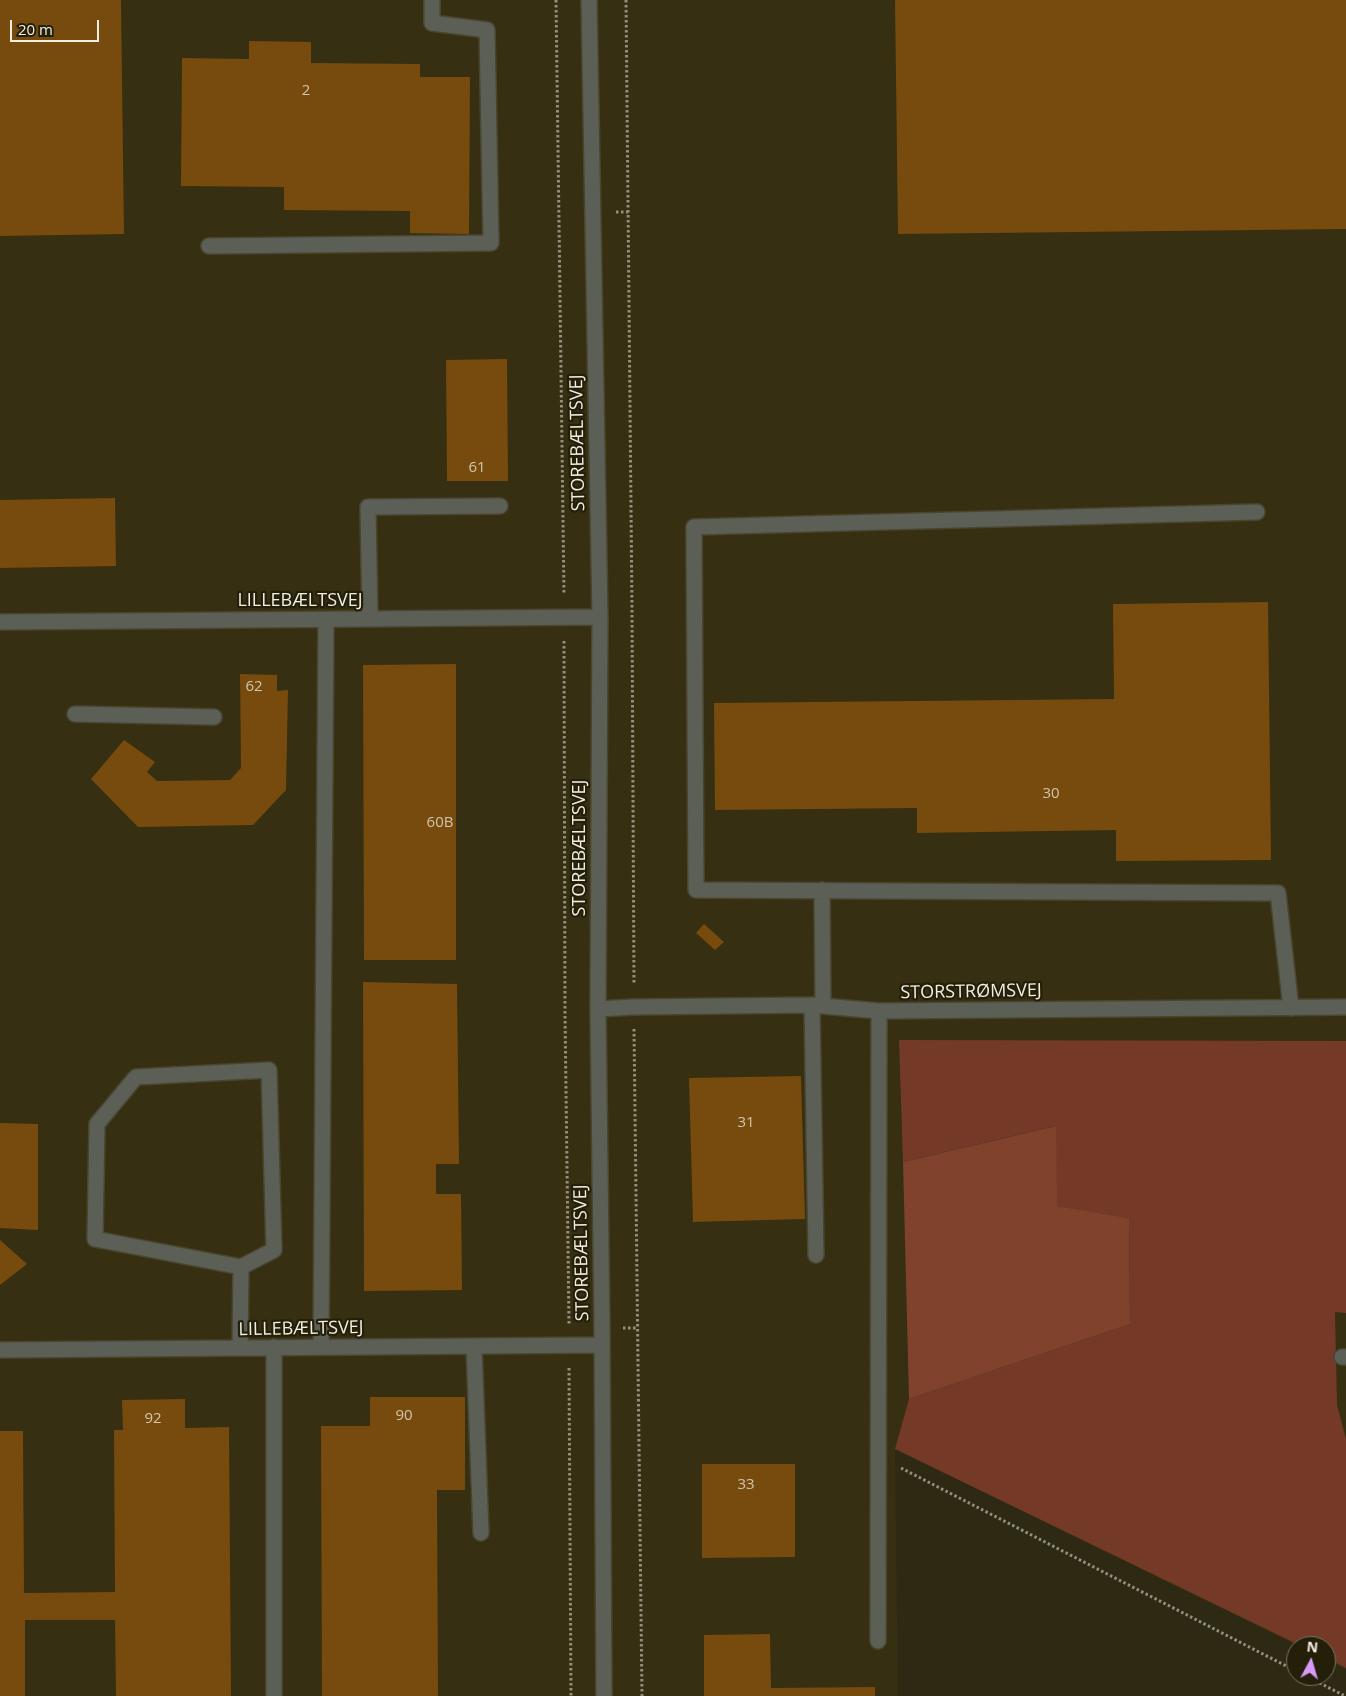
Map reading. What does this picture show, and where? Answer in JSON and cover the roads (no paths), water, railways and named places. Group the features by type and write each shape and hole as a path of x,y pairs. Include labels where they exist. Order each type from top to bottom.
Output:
{"street":[{"path":"210,246 491,243 486,30 432,22 432,0"},
{"name":"STOREBÆLTSVEJ","path":"588,0 600,617 598,1009 604,1696"},
{"path":"370,619 368,507 500,506"},
{"path":"1257,512 694,527 696,890 1278,893 1291,1008"},
{"name":"LILLEBÆLTSVEJ","path":"0,622 600,617"},
{"path":"322,1347 326,620"},
{"path":"74,714 214,717"},
{"path":"816,1255 817,1005 822,890"},
{"name":"STORSTRØMSVEJ","path":"598,1009 817,1005 880,1011 1346,1007"},
{"path":"878,1640 880,1011"},
{"path":"269,1070 274,1250 240,1267 95,1239 97,1124 136,1077 269,1070"},
{"path":"240,1267 240,1348"},
{"name":"LILLEBÆLTSVEJ","path":"0,1350 602,1345"},
{"path":"474,1346 481,1532"},
{"path":"274,1348 274,1696"}]}
